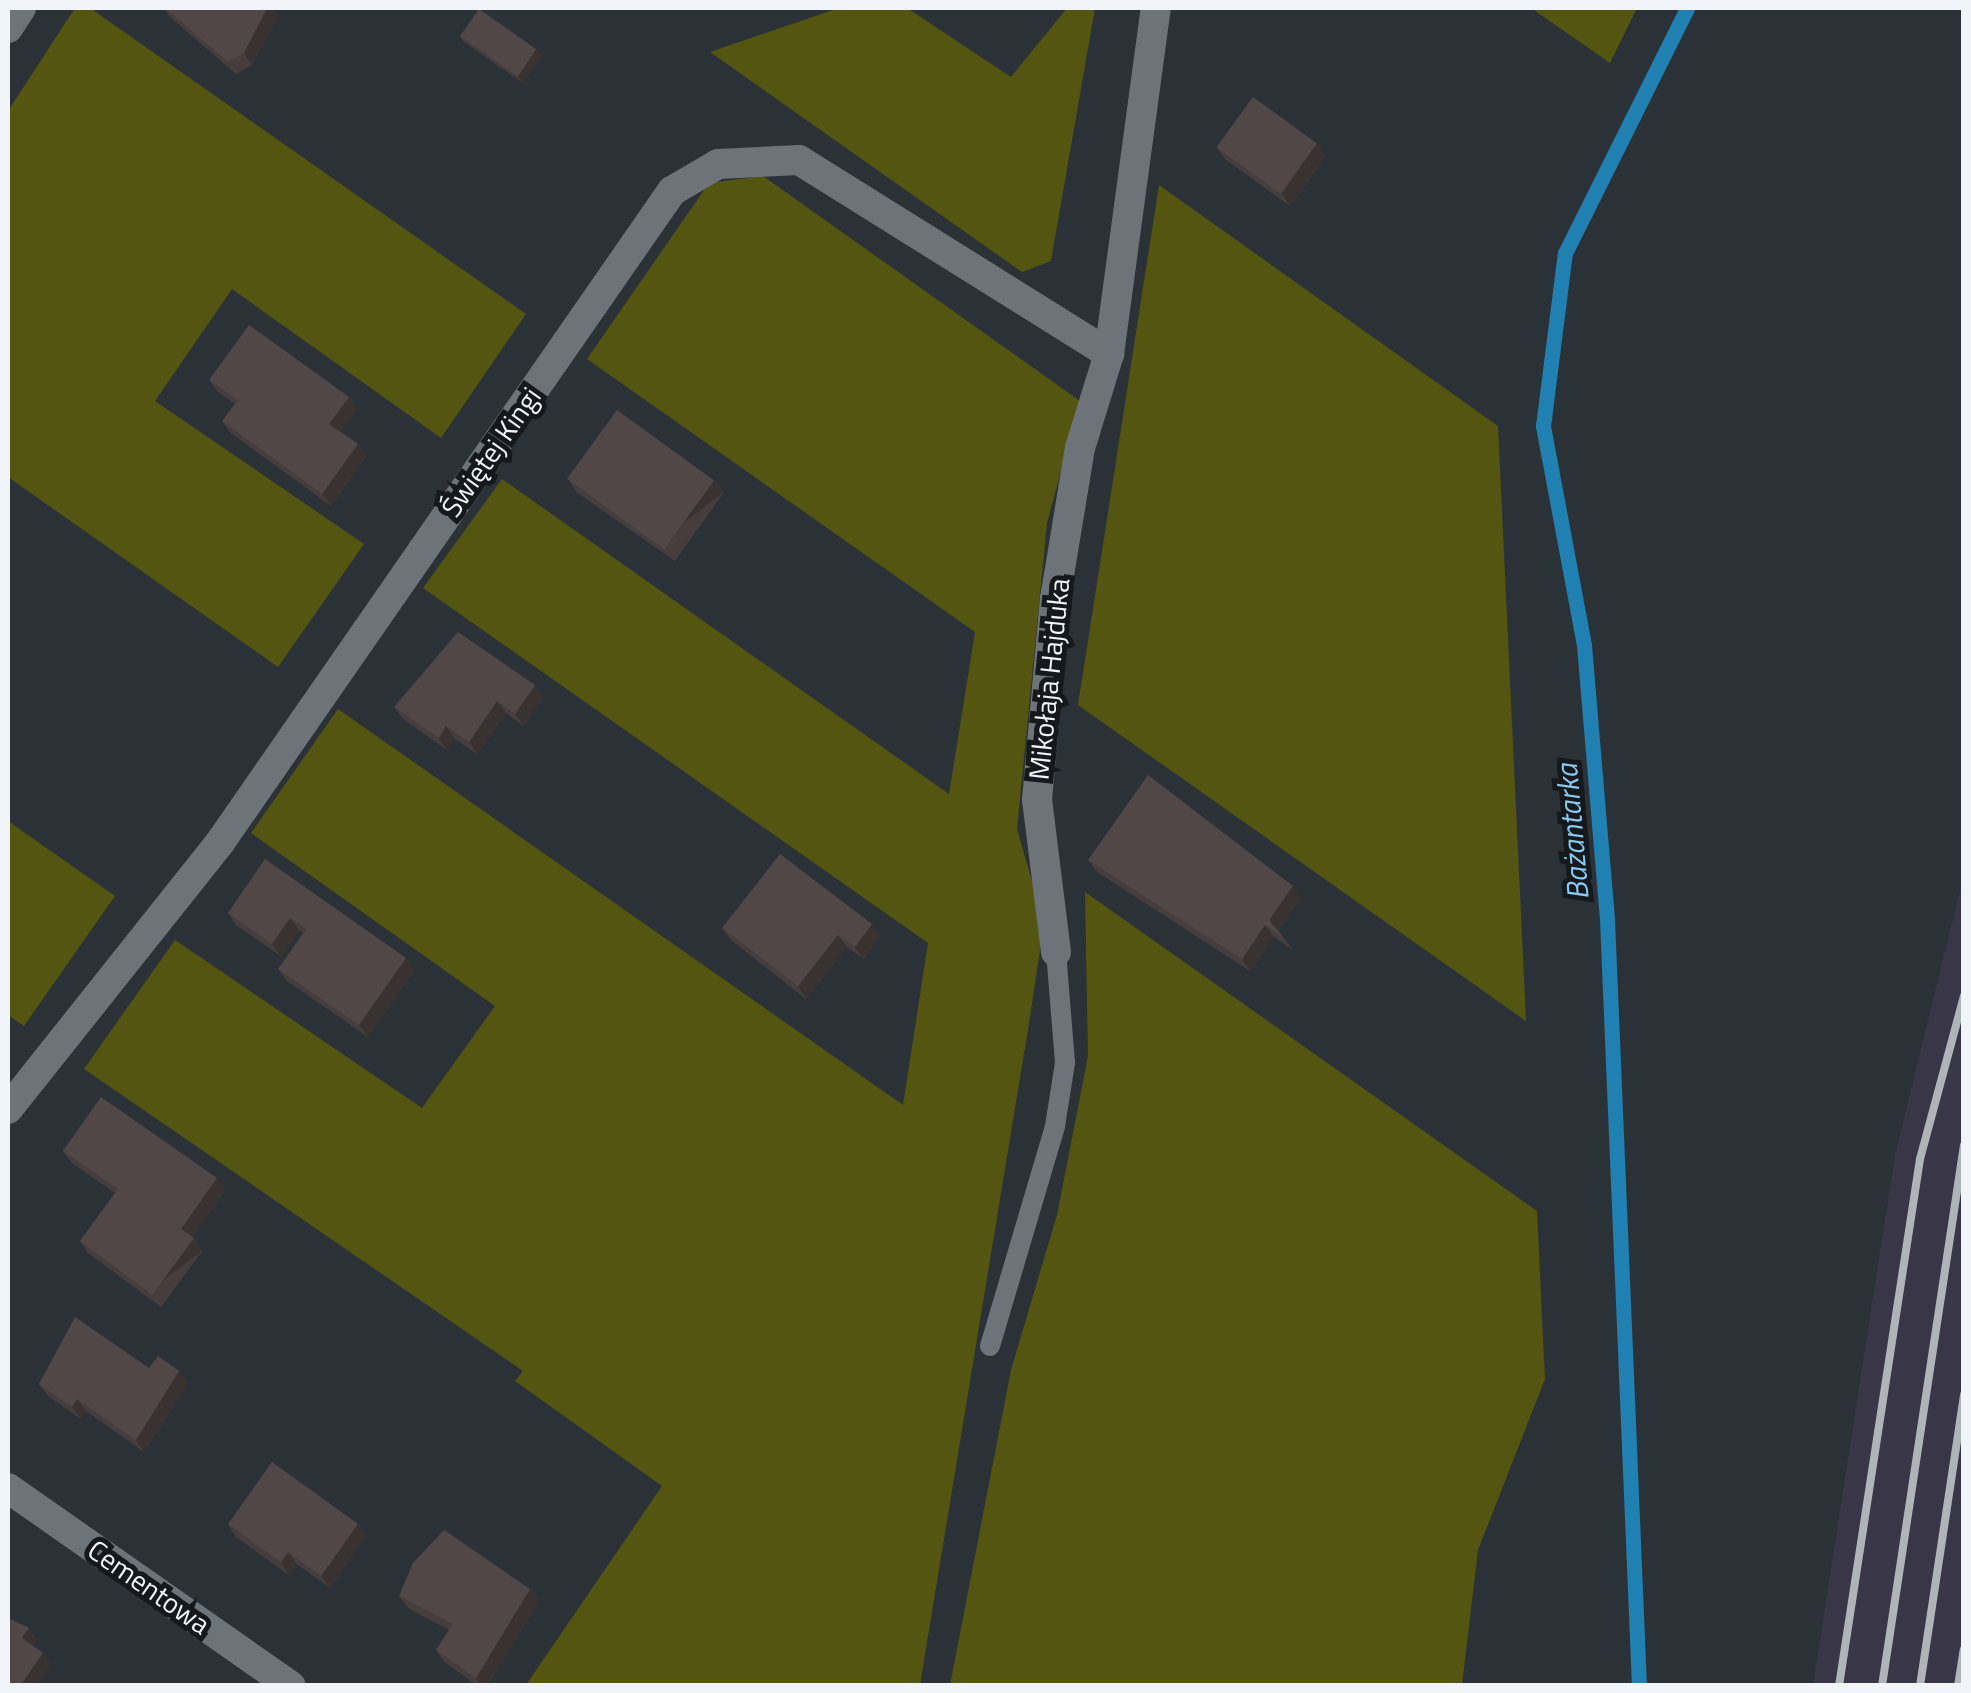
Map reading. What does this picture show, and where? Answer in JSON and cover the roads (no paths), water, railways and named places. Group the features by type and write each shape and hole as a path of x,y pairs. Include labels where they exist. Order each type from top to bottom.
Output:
{"street":[{"path":"8,28 21,8"},
{"name":"Mikołaja Hajduka","path":"1056,952 1037,800 1055,599 1080,448 1108,354 1156,8"},
{"name":"Świętej Kingi","path":"8,1110 221,842 672,191 718,164 799,160 1108,354"},
{"name":"Cementowa","path":"8,1488 291,1686"}],"lane":[{"name":"Mikołaja Hajduka","path":"990,1346 1056,1126 1065,1063 1056,952"}],"waterway":[{"name":"Bażantarka","path":"1639,1686 1607,919 1584,645 1543,426 1565,253 1687,8"}],"railway":[{"path":"1839,1686 1920,1159 1964,996"},
{"path":"1882,1686 1964,1145"},
{"path":"1920,1686 1964,1394"},
{"path":"1958,1686 1964,1649"}]}
